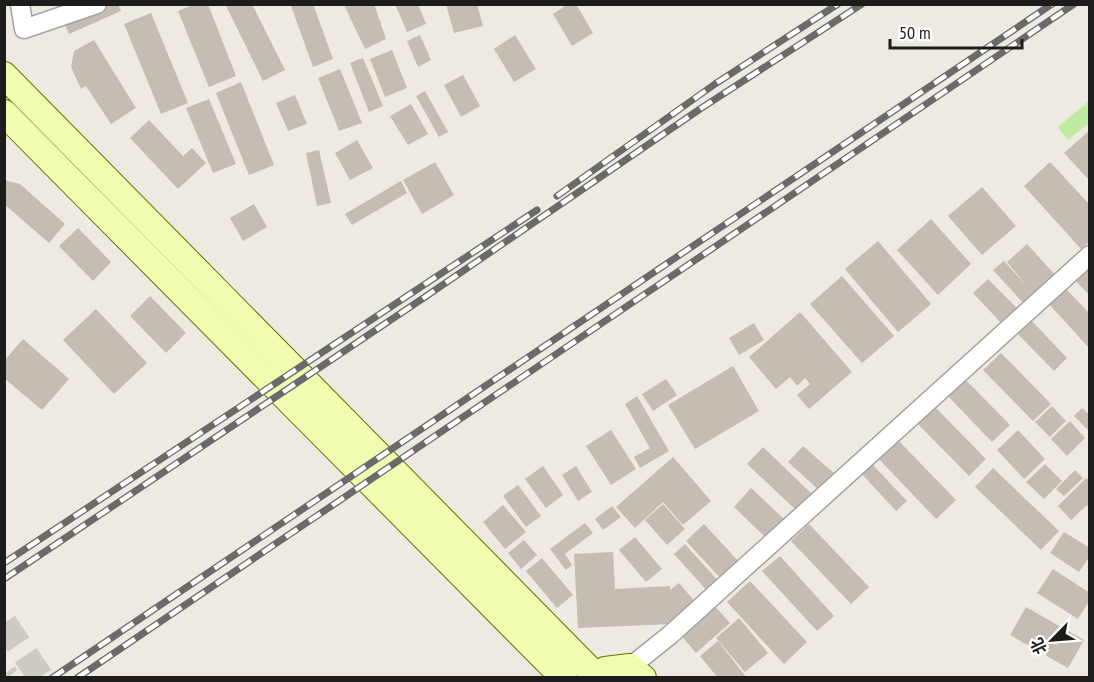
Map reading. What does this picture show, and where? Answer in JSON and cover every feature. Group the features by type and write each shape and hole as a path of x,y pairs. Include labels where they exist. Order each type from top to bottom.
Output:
{"street":[{"path":"20,4 24,29 97,4"},
{"path":"4,75 595,677 605,670 637,672 679,627 1089,255"},
{"path":"4,112 564,678"}],"green space":[{"path":"1089,101 1089,123 1068,140 1058,127"}],"building":[{"path":"88,4 118,4 121,11 69,34 61,16"},
{"path":"195,4 208,4 236,76 209,87 178,11"},
{"path":"225,4 252,4 285,70 263,81"},
{"path":"313,4 333,59 313,67 291,6"},
{"path":"352,4 374,4 386,39 365,49 345,7"},
{"path":"395,4 418,4 426,24 407,32"},
{"path":"446,4 477,4 483,26 454,33"},
{"path":"568,4 576,4 593,33 572,46 553,14"},
{"path":"151,13 188,103 161,114 124,24"},
{"path":"420,35 431,60 418,67 407,41"},
{"path":"515,35 536,69 514,82 494,49"},
{"path":"94,40 136,108 111,124 86,86 81,89 71,67 74,51"},
{"path":"392,50 407,88 385,97 370,59"},
{"path":"363,58 383,106 369,112 350,63"},
{"path":"340,69 362,123 339,131 318,78"},
{"path":"463,75 480,106 461,117 444,85"},
{"path":"241,82 274,165 249,175 216,93"},
{"path":"425,91 448,132 439,137 416,96"},
{"path":"295,95 307,124 288,131 276,103"},
{"path":"209,99 236,164 213,173 186,108"},
{"path":"411,104 428,134 408,145 390,116"},
{"path":"149,120 183,156 192,148 206,163 178,189 130,138"},
{"path":"1090,130 1090,181 1064,153"},
{"path":"357,140 373,168 350,180 335,153"},
{"path":"319,150 331,203 317,206 306,153"},
{"path":"435,162 454,195 422,214 403,180"},
{"path":"1050,162 1090,205 1090,241 1081,249 1024,186"},
{"path":"4,180 20,184 65,224 49,243 4,204"},
{"path":"401,181 407,193 352,225 345,214"},
{"path":"982,187 1016,226 982,255 948,216"},
{"path":"254,204 267,227 243,241 230,218"},
{"path":"931,219 971,264 938,295 897,250"},
{"path":"78,228 111,262 93,281 59,246"},
{"path":"878,241 931,304 898,332 845,269"},
{"path":"1027,244 1057,277 1025,305 993,270 1004,261 1027,286 1007,262"},
{"path":"1087,265 1090,268 1090,296 1073,278"},
{"path":"842,276 894,336 862,363 810,304"},
{"path":"988,279 1020,311 1004,326 973,293"},
{"path":"1064,287 1090,314 1090,349 1048,303"},
{"path":"150,296 186,333 166,353 130,316"},
{"path":"96,309 147,363 114,394 63,340"},
{"path":"800,312 852,372 809,409 797,395 810,384 805,378 797,386 790,377 776,389 749,357"},
{"path":"1031,320 1067,358 1054,371 1017,333"},
{"path":"754,323 764,340 739,355 729,338"},
{"path":"23,339 69,379 42,410 4,378 4,361"},
{"path":"1001,353 1051,404 1033,421 983,370"},
{"path":"733,366 759,411 695,449 668,405"},
{"path":"961,375 1010,425 992,442 944,392"},
{"path":"666,379 677,395 653,411 642,394"},
{"path":"637,396 669,451 640,468 634,457 650,448 625,404"},
{"path":"930,402 986,459 969,476 913,419"},
{"path":"1052,406 1066,421 1050,437 1035,422"},
{"path":"1082,408 1090,415 1090,432 1074,416"},
{"path":"1070,421 1085,438 1067,456 1051,439"},
{"path":"611,430 636,469 611,485 586,446"},
{"path":"1018,430 1045,459 1024,479 997,450"},
{"path":"896,438 956,500 936,519 877,457"},
{"path":"803,446 835,474 820,491 788,462"},
{"path":"763,447 813,495 797,511 747,464"},
{"path":"673,457 711,501 683,525 663,502 635,528 616,507"},
{"path":"870,462 907,501 896,511 860,472"},
{"path":"1045,464 1062,481 1044,499 1026,482"},
{"path":"543,466 563,495 546,508 525,479"},
{"path":"576,466 592,492 578,501 562,475"},
{"path":"993,468 1059,531 1041,550 975,487"},
{"path":"1075,470 1083,478 1064,496 1056,489"},
{"path":"1086,478 1090,481 1090,508 1087,505 1071,520 1058,506"},
{"path":"518,485 541,516 526,527 503,496"},
{"path":"751,488 785,520 767,539 734,507"},
{"path":"663,504 685,529 667,545 645,520"},
{"path":"503,505 526,532 505,549 483,522"},
{"path":"612,506 621,517 603,530 595,519"},
{"path":"585,523 593,533 565,554 572,565 566,570 550,549"},
{"path":"704,524 742,565 724,582 686,541"},
{"path":"809,524 869,587 851,604 791,541"},
{"path":"1064,532 1090,548 1090,556 1079,572 1050,553"},
{"path":"635,537 662,569 646,582 619,550"},
{"path":"524,540 537,555 521,569 508,553"},
{"path":"685,544 720,583 709,593 674,554"},
{"path":"613,552 615,589 670,586 670,590 679,583 696,603 672,624 578,628 574,554"},
{"path":"780,556 834,616 817,631 762,571"},
{"path":"542,558 573,595 557,608 526,571"},
{"path":"1053,569 1090,593 1090,600 1078,619 1037,593"},
{"path":"750,581 807,642 784,664 727,602"},
{"path":"712,603 730,623 696,653 679,633"},
{"path":"1026,607 1084,640 1068,668 1010,635"},
{"path":"739,618 768,653 745,672 716,638"},
{"path":"718,641 747,678 718,678 700,656"}],"tunnel":[{"path":"4,623 41,678"},
{"path":"4,674 7,678"}],"railway":[{"path":"557,196 715,84 838,4"},
{"path":"4,579 422,299 700,109 862,4"},
{"path":"52,678 1052,4"},
{"path":"77,678 1074,4"},
{"path":"4,563 537,210"}]}
